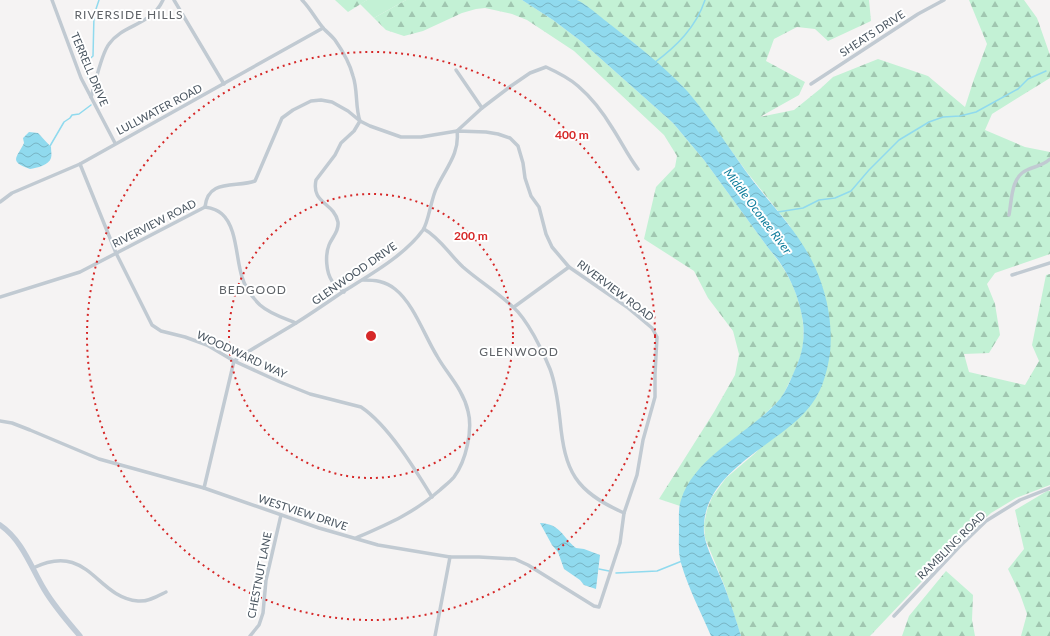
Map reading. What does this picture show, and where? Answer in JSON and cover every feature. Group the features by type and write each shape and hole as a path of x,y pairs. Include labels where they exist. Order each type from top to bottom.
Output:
{"main road":[{"path":"0,525 14,539 56,608 80,636"}],"street":[{"name":"TERRELL DRIVE","path":"52,0 81,78 115,143"},
{"path":"91,98 108,45 119,34 149,18 163,0"},
{"path":"174,0 224,84"},
{"path":"302,0 312,11 323,28 335,40 354,76 357,114 360,121 354,131 342,143 316,180 315,185 315,192 318,198 334,212 338,221 337,230 329,245 326,260 332,280 344,292"},
{"name":"SHEATS DRIVE","path":"810,84 918,14 944,0"},
{"name":"LULLWATER ROAD","path":"0,202 12,193 80,164 115,143 323,28"},
{"path":"624,513 596,498 576,479 570,468 565,457 557,394 550,369 532,331 514,307 462,266 432,234 424,229 437,187 454,158 458,140 457,131 482,108 530,73 546,67 578,85 604,115 628,156 638,169"},
{"path":"456,70 482,108"},
{"name":"RIVERVIEW ROAD","path":"0,297 80,272 205,206 209,193 218,187 255,181 282,118 301,105 311,101 321,100 332,102 348,111 360,121 402,137 421,137 457,131 498,134 510,138 518,146 523,163 525,178 531,196 539,207 546,234 552,247 570,267 627,307 652,328 657,337 655,397 643,440 637,475 624,513 620,543 599,607"},
{"path":"1009,215 1014,184 1018,176 1028,169 1043,165 1050,159"},
{"name":"WOODWARD WAY","path":"80,164 116,253 152,325 161,331 185,337 207,345 234,361 310,394 361,407 367,411 386,431 411,463 432,497"},
{"path":"205,206 222,214 228,221 232,229 242,278 245,286 253,297 266,310 296,323"},
{"name":"GLENWOOD DRIVE","path":"234,361 260,343 296,323 389,262 405,249 424,229"},
{"path":"1012,275 1050,263"},
{"path":"514,307 570,267"},
{"path":"356,538 409,514 454,478 467,449 469,435 469,411 463,395 437,357 405,298 385,283 375,280 363,280"},
{"path":"204,488 234,361"},
{"name":"WESTVIEW DRIVE","path":"0,421 22,427 99,459 204,488 281,515 378,545 450,557 515,559 533,568 594,606 599,607"},
{"name":"RAMBLING ROAD","path":"894,616 959,547 986,521 1020,500 1050,488"},
{"name":"CHESTNUT LANE","path":"250,636 259,625 263,613 266,580 281,515"},
{"path":"435,636 450,557"},
{"path":"33,568 43,563 56,560 74,563 86,569 113,592 138,602 150,600 166,592"}],"green space":[{"path":"335,0 367,0 348,12"},
{"path":"367,0 406,0 374,18 360,4"},
{"path":"406,0 522,0 553,20 582,42 673,123 704,160 776,257 792,283 799,303 804,337 799,361 782,397 755,423 704,464 686,490 680,506 659,499 714,412 735,375 739,354 733,331 708,298 694,271 644,239 656,187 675,167 677,156 664,135 574,51 527,20 512,14 485,8 476,9 462,13 423,31 404,36 386,30 374,18"},
{"path":"577,0 869,0 871,21 828,41 815,29 797,27 774,39 766,61 805,82 799,95 760,117 794,110 833,77 878,59 928,76 965,107 987,44 969,0 1024,0 1037,18 1050,55 1050,78 992,114 985,130 1025,147 1050,152 1050,254 995,273 987,284 995,304 1000,335 989,353 964,354 969,372 1025,385 1039,361 1032,345 1046,275 1050,274 1050,485 1016,498 991,513 957,544 870,636 741,636 725,587 705,538 704,524 712,497 726,478 753,455 818,393 790,226 746,171 682,86 640,48"},
{"path":"1047,491 1050,491 1050,636 1021,636 1027,614 1020,594 1008,569 1024,549 1015,510"},
{"path":"946,571 973,595 972,620 975,636 902,636 909,616"}],"water":[{"name":"Middle Oconee River","path":"522,0 577,0 661,65 697,103 753,181 795,233 809,255 823,288 830,320 831,342 827,369 816,398 806,411 792,424 741,463 726,478 714,494 706,512 704,533 705,540 725,588 741,636 711,636 691,591 679,555 679,507 688,484 698,470 725,445 768,411 780,399 786,389 797,366 803,342 803,322 799,302 792,283 782,265 704,160 673,123 582,42 553,20"},
{"path":"29,132 38,133 51,147 51,158 48,163 30,169 19,164 16,159 24,143 23,138"},
{"path":"540,523 557,528 576,548 584,549 600,555 596,589 584,585 580,580 564,569 558,552 552,545"}],"waterway":[{"path":"88,78 85,63 93,56 94,15 99,0"},
{"path":"654,63 678,43 685,35 696,19 705,0"},
{"path":"778,212 803,208 819,200 835,198 851,191 869,170 899,140 929,122 943,117 960,116 976,112 1018,89 1028,79 1046,71"},
{"path":"50,146 64,122 72,115 79,114 91,105"},
{"path":"616,573 657,571 682,561"},
{"path":"599,569 609,571"}],"district":[{"name":"RIVERSIDE HILLS","path":"129,14"},
{"name":"BEDGOOD","path":"253,289"},
{"name":"GLENWOOD","path":"519,351"}]}
